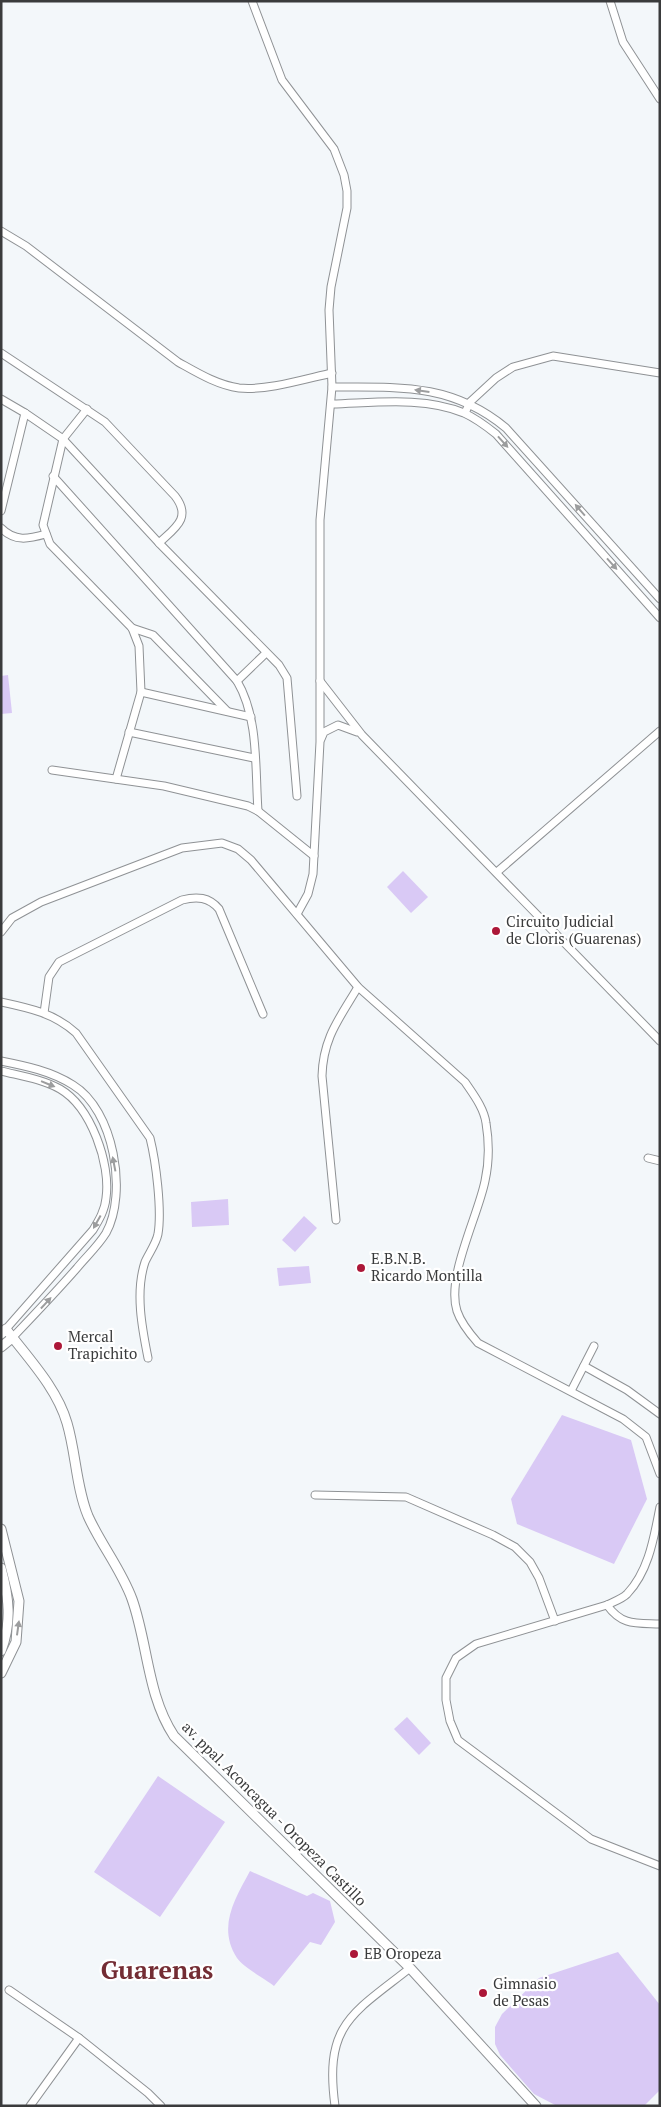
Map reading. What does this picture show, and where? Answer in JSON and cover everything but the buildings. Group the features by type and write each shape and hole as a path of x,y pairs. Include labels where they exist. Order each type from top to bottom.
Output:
{"street":[{"path":"252,1 282,80 304,110 326,135 344,175 347,208 331,287 329,310 332,404 320,520 320,742 313,874 308,894 297,914"},
{"path":"610,1 623,42 660,99"},
{"path":"1,231 26,246 178,362 200,375 240,388 277,384 332,374"},
{"path":"1,353 105,422 180,503 182,516 180,524 159,543"},
{"path":"465,413 470,402 496,378 514,367 553,356 660,373"},
{"path":"332,387 414,390 438,393 470,402 506,428 660,599"},
{"path":"1,399 25,413 63,440 159,543 279,666 286,678 297,796"},
{"path":"332,404 422,404 465,413 496,434 660,618"},
{"path":"86,409 63,440 43,524 46,534 58,553 132,628 139,646 141,692 116,780"},
{"path":"1,511 25,413"},
{"path":"53,476 237,680 246,696 251,717 258,811"},
{"path":"1,528 7,534 17,539 28,539 46,534"},
{"path":"132,628 153,635 227,711"},
{"path":"237,680 266,653"},
{"path":"320,681 362,735 498,872 660,1041"},
{"path":"141,692 251,717"},
{"path":"320,742 324,732 338,725 346,726 362,735"},
{"path":"498,872 660,731"},
{"path":"129,732 254,758"},
{"path":"52,770 164,786 248,806 258,811 314,856"},
{"path":"1,932 12,918 41,902 182,848 222,843 238,849 252,860 358,987 465,1082 478,1102 486,1122 488,1150 486,1180 460,1266 455,1291 457,1311 469,1333 478,1343 623,1419 646,1437 660,1474"},
{"path":"44,1013 49,977 59,962 182,900 200,898 208,899 219,909 263,1014"},
{"path":"336,1220 322,1076 322,1054 330,1033 358,987"},
{"path":"1,1002 44,1013 65,1023 76,1033 150,1138 153,1150 158,1235 142,1276 143,1333 148,1358"},
{"path":"1,1061 56,1076 74,1085 87,1098 100,1118 108,1136 116,1173 117,1192 116,1205 104,1235 46,1303 1,1347"},
{"path":"1,1071 44,1082 60,1089 79,1106 94,1127 98,1138 107,1196 103,1211 93,1230 3,1331"},
{"path":"648,1158 660,1161"},
{"name":"av. ppal. Aconcagua - Oropeza Castillo","path":"3,1331 12,1338 42,1376 61,1406 88,1515 120,1571 132,1599 153,1688 167,1725 181,1743 410,1968 536,2106"},
{"path":"571,1391 594,1346"},
{"path":"584,1366 626,1390 660,1414"},
{"path":"315,1495 406,1497 493,1535 515,1547 530,1562 539,1578 555,1621"},
{"path":"660,1507 653,1547 640,1575 626,1595 607,1606 476,1644 456,1658 446,1678 446,1700 450,1721 458,1740 464,1745 591,1839 660,1866"},
{"path":"1,1529 19,1601 16,1642 1,1673"},
{"path":"1,1568 7,1590 9,1621 1,1651"},
{"path":"607,1606 614,1616 624,1622 660,1624"},
{"path":"335,2106 332,2073 333,2054 337,2038 345,2023 354,2012 410,1968"},
{"path":"9,1990 79,2038 148,2093 161,2106"},
{"path":"30,2106 79,2038"}],"shaded area":[{"path":"8,675 12,713 1,714 1,676"},
{"path":"403,871 428,897 411,913 387,887"},
{"path":"228,1199 229,1225 192,1227 191,1202"},
{"path":"304,1216 317,1228 295,1252 282,1240"},
{"path":"309,1266 311,1283 279,1286 277,1268"},
{"path":"562,1415 631,1440 647,1499 614,1564 517,1524 511,1499"},
{"path":"407,1717 431,1743 419,1755 394,1729"},
{"path":"158,1776 225,1822 160,1917 94,1872"},
{"path":"250,1871 307,1896 313,1893 330,1901 335,1922 321,1945 310,1942 274,1986 240,1962 231,1947 228,1935 230,1913"},
{"path":"618,1952 660,2005 660,2090 644,2106 557,2106 534,2094 500,2055 495,2044 495,2027 502,2014 539,1978"}],"place":[{"name":"Circuito Judicial de Cloris (Guarenas)","path":"496,931"},
{"name":"E.B.N.B. Ricardo Montilla","path":"361,1268"},
{"name":"Mercal Trapichito","path":"58,1346"},
{"name":"EB Oropeza","path":"354,1954"},
{"name":"Gimnasio de Pesas","path":"483,1993"}],"district":[{"name":"Guarenas","path":"157,1970"}]}
